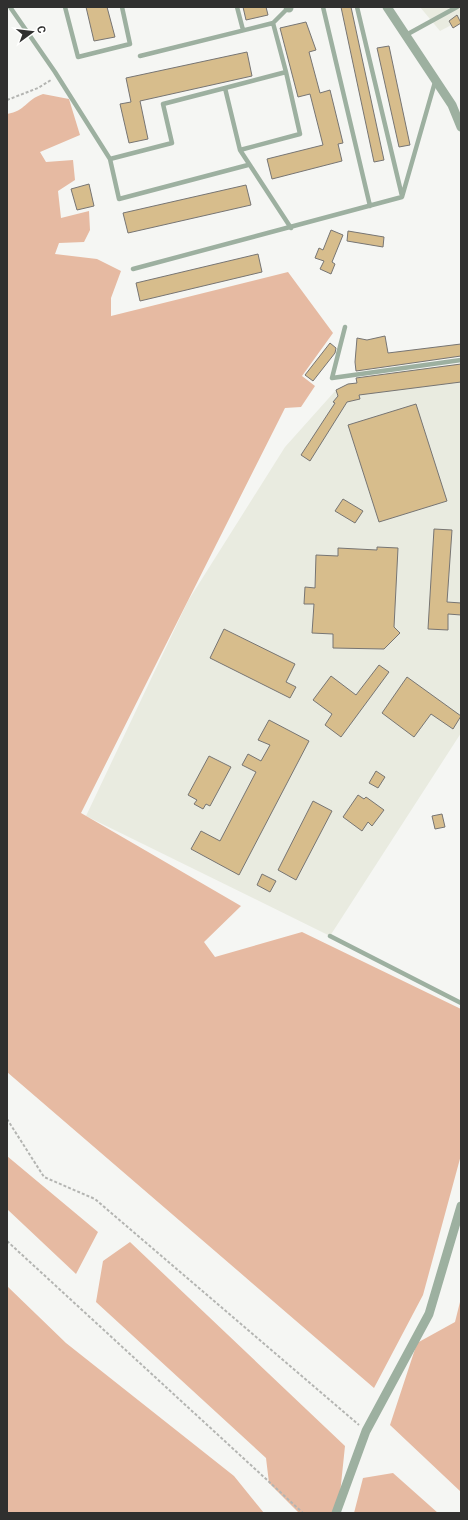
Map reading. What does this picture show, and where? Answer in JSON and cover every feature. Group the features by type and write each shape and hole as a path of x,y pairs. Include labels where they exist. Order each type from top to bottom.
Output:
{"street":[{"path":"387,7 435,82 452,105 461,127"},
{"path":"336,1513 366,1431 429,1314 461,1206"}],"lane":[{"path":"10,7 57,76 110,159 119,199 248,165"},
{"path":"65,7 78,57 130,44 122,7"},
{"path":"237,7 243,30"},
{"path":"140,56 273,23 289,7"},
{"path":"323,7 370,206"},
{"path":"357,7 402,197"},
{"path":"405,35 457,7"},
{"path":"240,150 300,134 273,23"},
{"path":"110,159 172,143 163,104 286,72"},
{"path":"402,197 435,82"},
{"path":"225,88 240,150 248,165 291,228"},
{"path":"132,269 291,228 402,197"},
{"path":"345,328 332,378 461,360"},
{"path":"330,936 461,1003"}],"path":[{"path":"7,100 38,88 57,76"},
{"path":"7,1119 44,1177 94,1199 366,1431"},
{"path":"7,1241 303,1513"}],"shaded area":[{"path":"420,7 461,7 461,20 440,31"},
{"path":"43,94 69,99 80,135 40,152 46,162 73,160 75,180 58,191 61,218 89,211 90,230 84,242 59,243 55,254 97,259 121,271 111,298 111,316 288,272 333,333 302,376 315,386 301,407 285,408 81,813 241,906 204,942 215,957 302,932 461,1009 461,1155 423,1295 374,1388 7,1072 7,114 13,113 22,108 32,99"},
{"path":"461,371 461,733 330,936 86,816 188,601 285,447 336,390 348,384"},
{"path":"7,1156 98,1232 76,1274 7,1209"},
{"path":"130,1242 345,1446 338,1513 299,1513 269,1483 266,1458 96,1302 103,1261"},
{"path":"7,1286 66,1343 234,1476 264,1513 7,1513"},
{"path":"461,1298 461,1492 390,1425 417,1343 455,1322"},
{"path":"393,1473 438,1513 354,1513 363,1478"}],"building":[{"path":"86,7 107,7 115,37 94,41"},
{"path":"243,7 266,7 268,15 246,20"},
{"path":"341,7 351,7 384,160 374,162"},
{"path":"457,15 461,23 453,28 449,21"},
{"path":"306,22 316,50 309,52 320,93 330,90 343,143 338,144 342,161 272,179 267,159 323,145 310,94 298,97 280,28"},
{"path":"389,46 410,145 399,147 377,48"},
{"path":"247,52 252,76 140,101 148,139 129,143 120,104 131,102 126,78"},
{"path":"89,184 94,206 77,210 71,189"},
{"path":"246,185 251,205 128,233 123,213"},
{"path":"331,230 343,235 332,262 335,264 331,274 320,269 324,261 315,258 319,248 323,250"},
{"path":"348,231 384,237 383,247 347,241"},
{"path":"258,254 262,272 140,301 136,283"},
{"path":"385,336 388,353 461,344 461,356 356,371 355,362 357,338 367,340"},
{"path":"330,343 336,348 335,353 313,381 305,375"},
{"path":"461,364 461,382 359,395 360,399 347,402 310,461 301,455 335,403 333,402 338,396 336,390 348,384 357,383 356,378"},
{"path":"416,404 447,501 379,522 348,425"},
{"path":"343,499 363,511 355,523 335,511"},
{"path":"434,529 452,530 447,602 461,603 461,615 448,614 448,630 428,629"},
{"path":"377,547 398,548 394,627 400,633 384,649 333,648 333,634 312,633 314,604 304,604 305,587 315,588 316,555 338,556 338,548 377,550"},
{"path":"224,629 295,664 286,682 296,687 290,698 210,658"},
{"path":"379,665 389,672 341,737 325,725 332,714 313,700 331,676 356,695"},
{"path":"407,677 461,716 453,729 431,714 414,737 382,713"},
{"path":"269,720 309,741 239,875 191,849 201,831 220,841 256,772 242,765 248,754 261,761 270,745 258,740"},
{"path":"209,756 231,767 210,806 206,804 203,809 194,804 197,800 188,795"},
{"path":"376,771 385,777 378,788 369,783"},
{"path":"358,795 364,799 366,797 384,810 372,826 368,822 362,831 343,817"},
{"path":"313,801 332,811 296,880 278,870"},
{"path":"442,814 445,827 435,829 432,816"},
{"path":"262,874 276,881 270,892 257,885"}]}
